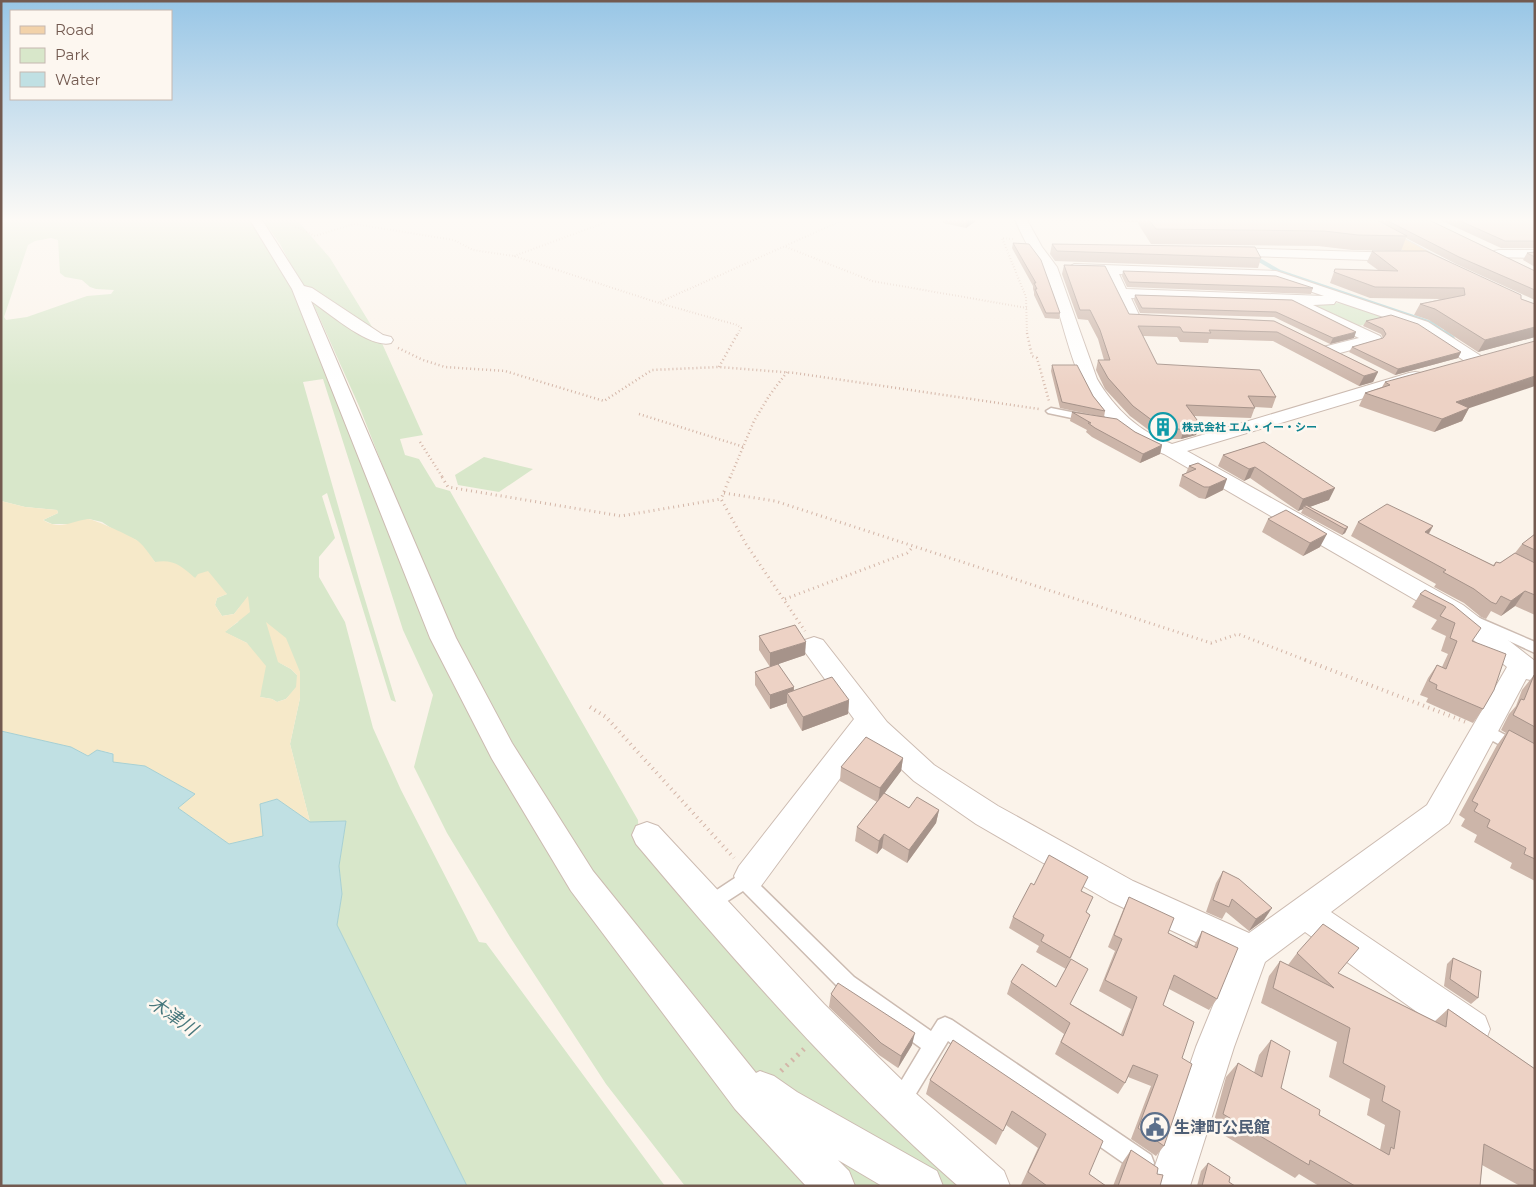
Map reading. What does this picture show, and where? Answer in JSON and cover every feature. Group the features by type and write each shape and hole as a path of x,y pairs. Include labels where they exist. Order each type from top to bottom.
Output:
{"street":[{"path":"291,275 299,289 443,638 502,751 582,881 834,1186"},
{"path":"1053,275 1088,379 1106,422 1157,446 1171,450 1306,529 1454,611 1530,662 1485,730 1438,814 1305,913 1271,935 1252,951 1215,1047 1170,1183"},
{"path":"1113,275 1133,320 1180,321"},
{"path":"1277,275 1422,325 1483,358 1456,365"},
{"path":"299,289 307,291 377,338 385,340"},
{"path":"1121,293 1359,302"},
{"path":"1290,300 1374,339 1329,351"},
{"path":"1313,344 1353,363"},
{"path":"1171,450 1429,373"},
{"path":"1377,375 1393,383"},
{"path":"814,646 877,730 924,772 987,815 1121,891 1252,951"},
{"path":"750,876 869,719"},
{"path":"647,835 708,906 824,1030 898,1104 989,1186"},
{"path":"1305,913 1494,1044"},
{"path":"755,1092 783,1106 922,1186"}],"lane":[{"path":"1052,411 1106,422"},
{"path":"1485,730 1535,758"},
{"path":"708,906 750,876"},
{"path":"750,876 749,886 847,983 934,1045"},
{"path":"898,1104 945,1027 1170,1183"}],"path":[{"path":"574,275 737,325 741,328 718,366"},
{"path":"660,303 722,275"},
{"path":"860,275 880,283 1027,308"},
{"path":"385,340 417,357 445,367 505,371 604,401 652,370 718,366 786,372 1052,411 1037,358 1032,356 1027,338 1026,297 1017,275"},
{"path":"721,499 754,421 786,372"},
{"path":"639,414 744,448"},
{"path":"420,442 448,487 621,516 721,499"},
{"path":"724,493 776,501 1211,643 1238,634 1485,730"},
{"path":"721,499 746,544 785,599 814,646"},
{"path":"785,599 907,553 913,547"},
{"path":"590,707 606,717 750,876"},
{"path":"755,1092 824,1030"}],"green space":[{"path":"1,275 18,275 4,317 6,320 27,317 87,296 111,294 114,290 96,289 90,287 82,280 63,275 288,275 426,627 450,679 490,752 817,1186 685,1186 606,1084 510,937 447,833 414,767 433,695 403,630 323,379 303,382 396,702 391,700 327,493 322,496 335,538 319,557 319,577 345,622 373,728 401,790 479,942 486,943 665,1186 467,1186 337,925 342,894 339,866 346,821 310,822 290,744 300,698 300,672 278,662 291,669 297,675 297,687 286,699 277,702 260,697 261,687 247,643 224,632 238,622 248,597 234,614 222,616 215,605 217,598 227,594 195,578 155,562 136,540 102,522 89,519 73,524 52,524 43,520 58,513 57,510 25,507 1,501"},
{"path":"297,275 341,275 377,335 311,287 303,287"},
{"path":"308,292 381,341 423,435 400,439 405,455 419,459 436,487 450,491 638,820 639,839 975,1186 946,1186 742,1067 593,880 502,736 434,596 359,406"},
{"path":"1299,301 1353,304 1395,317 1355,327"},
{"path":"484,457 533,469 499,492 458,485 455,475"},
{"path":"805,1135 891,1186 855,1186"}],"sand":[{"path":"1,501 25,507 57,510 58,513 43,520 55,525 88,519 92,520 138,541 155,562 162,561 177,564 195,578 198,574 208,571 227,594 217,598 215,605 222,616 234,614 248,596 250,612 225,632 247,643 266,666 260,697 277,702 286,699 296,687 297,675 291,669 278,662 266,622 286,638 300,672 300,698 290,744 310,822 276,799 260,804 264,836 229,844 178,808 195,794 145,766 113,762 113,753 97,750 89,756 71,747 1,731"}],"water":[{"name":"木津川","path":"1,731 71,747 88,756 97,750 113,754 113,762 145,766 195,794 178,808 229,844 263,836 260,804 277,799 310,822 346,821 339,866 342,894 337,925 467,1186 1,1186"}],"building":[{"path":"1032,275 1047,275 1060,313 1046,313 1035,289 1037,289 1034,283 1036,283"},
{"path":"1068,275 1110,275 1129,314 1274,321 1378,372 1364,376 1277,332 1209,330 1211,333 1183,332 1180,327 1138,326 1157,364 1260,370 1276,397 1248,396 1255,408 1186,405 1200,424 1184,429 1169,429 1153,421 1133,406 1108,378 1098,360 1110,360 1100,330 1090,310 1080,310"},
{"path":"1125,275 1257,275 1276,276 1313,288 1129,282"},
{"path":"1343,275 1479,275 1521,295 1521,299 1535,304 1535,327 1485,340 1435,309 1420,304 1465,295 1464,288 1375,287"},
{"path":"1501,275 1535,275 1535,290"},
{"path":"1135,295 1292,300 1356,332 1333,338 1276,312 1142,308"},
{"path":"1391,315 1418,324 1461,352 1398,369 1352,347 1383,338 1386,334 1383,329 1366,321"},
{"path":"1535,341 1535,376 1456,402 1469,408 1442,419 1365,393 1390,385 1385,382"},
{"path":"1052,365 1077,365 1093,396 1105,411 1062,402"},
{"path":"1072,412 1117,419 1135,432 1162,445 1143,454 1095,428 1088,423 1091,423"},
{"path":"1264,442 1335,488 1303,499 1255,467 1249,469 1223,455"},
{"path":"1198,463 1227,479 1209,487 1204,487 1182,475 1196,469 1189,466"},
{"path":"1387,504 1433,526 1425,532 1494,566 1496,562 1500,563 1515,553 1535,563 1535,595 1525,591 1511,601 1501,596 1496,604 1491,602 1474,589 1443,572 1446,570 1358,522"},
{"path":"1306,505 1348,527 1345,529 1304,506"},
{"path":"1286,510 1327,534 1310,543 1268,519"},
{"path":"1535,534 1535,550 1522,544"},
{"path":"1425,590 1453,605 1481,628 1472,641 1506,654 1494,690 1483,709 1436,689 1437,685 1429,681 1437,665 1446,669 1457,641 1450,638 1455,623 1440,616 1446,607 1420,594"},
{"path":"795,625 806,642 770,653 759,636"},
{"path":"778,664 794,687 770,695 755,672"},
{"path":"1534,675 1535,727 1513,715 1521,699 1524,700"},
{"path":"832,677 849,700 803,717 787,693"},
{"path":"1509,730 1535,744 1535,859 1524,854 1526,848 1487,827 1490,820 1474,811 1478,804 1472,801"},
{"path":"866,737 903,758 880,788 841,767"},
{"path":"884,793 909,808 917,797 939,810 909,850 884,834 879,841 857,827"},
{"path":"1049,855 1088,877 1081,891 1093,897 1086,912 1090,915 1070,958 1041,941 1044,935 1013,917 1031,883 1034,885"},
{"path":"1223,871 1239,879 1272,908 1256,919 1232,899 1229,907 1213,900"},
{"path":"1129,897 1174,918 1168,933 1197,948 1202,931 1238,948 1217,999 1174,975 1163,1005 1194,1022 1182,1058 1192,1064 1164,1146 1138,1128 1158,1075 1133,1065 1125,1083 1061,1042 1070,1023 1011,982 1022,964 1056,987 1071,959 1088,969 1070,1004 1123,1036 1137,997 1105,980 1122,939 1114,935"},
{"path":"1323,924 1359,948 1338,973 1446,1027 1448,1009 1535,1069 1535,1171 1484,1144 1480,1186 1355,1186 1310,1160 1309,1165 1223,1114 1238,1063 1262,1077 1271,1040 1290,1051 1281,1088 1320,1110 1319,1115 1389,1155 1391,1147 1394,1149 1400,1111 1382,1101 1385,1086 1343,1063 1350,1028 1273,988 1280,961 1334,988 1297,953"},
{"path":"1453,958 1481,971 1478,998 1450,979"},
{"path":"838,983 915,1033 901,1056 881,1043 831,994"},
{"path":"953,1040 1103,1141 1089,1174 1106,1186 1047,1186 1028,1172 1046,1134 1012,1111 1003,1131 930,1080"},
{"path":"1131,1150 1158,1168 1157,1174 1163,1175 1160,1186 1118,1186"},
{"path":"1208,1163 1230,1177 1229,1182 1235,1186 1202,1186"}],"waterway":[{"path":"1290,275 1431,323 1446,334"},
{"path":"1445,333 1452,338"}],"place":[{"name":"株式会社 エム・イー・シー","path":"1163,427"},
{"name":"生津町公民館","path":"1155,1127"}]}
